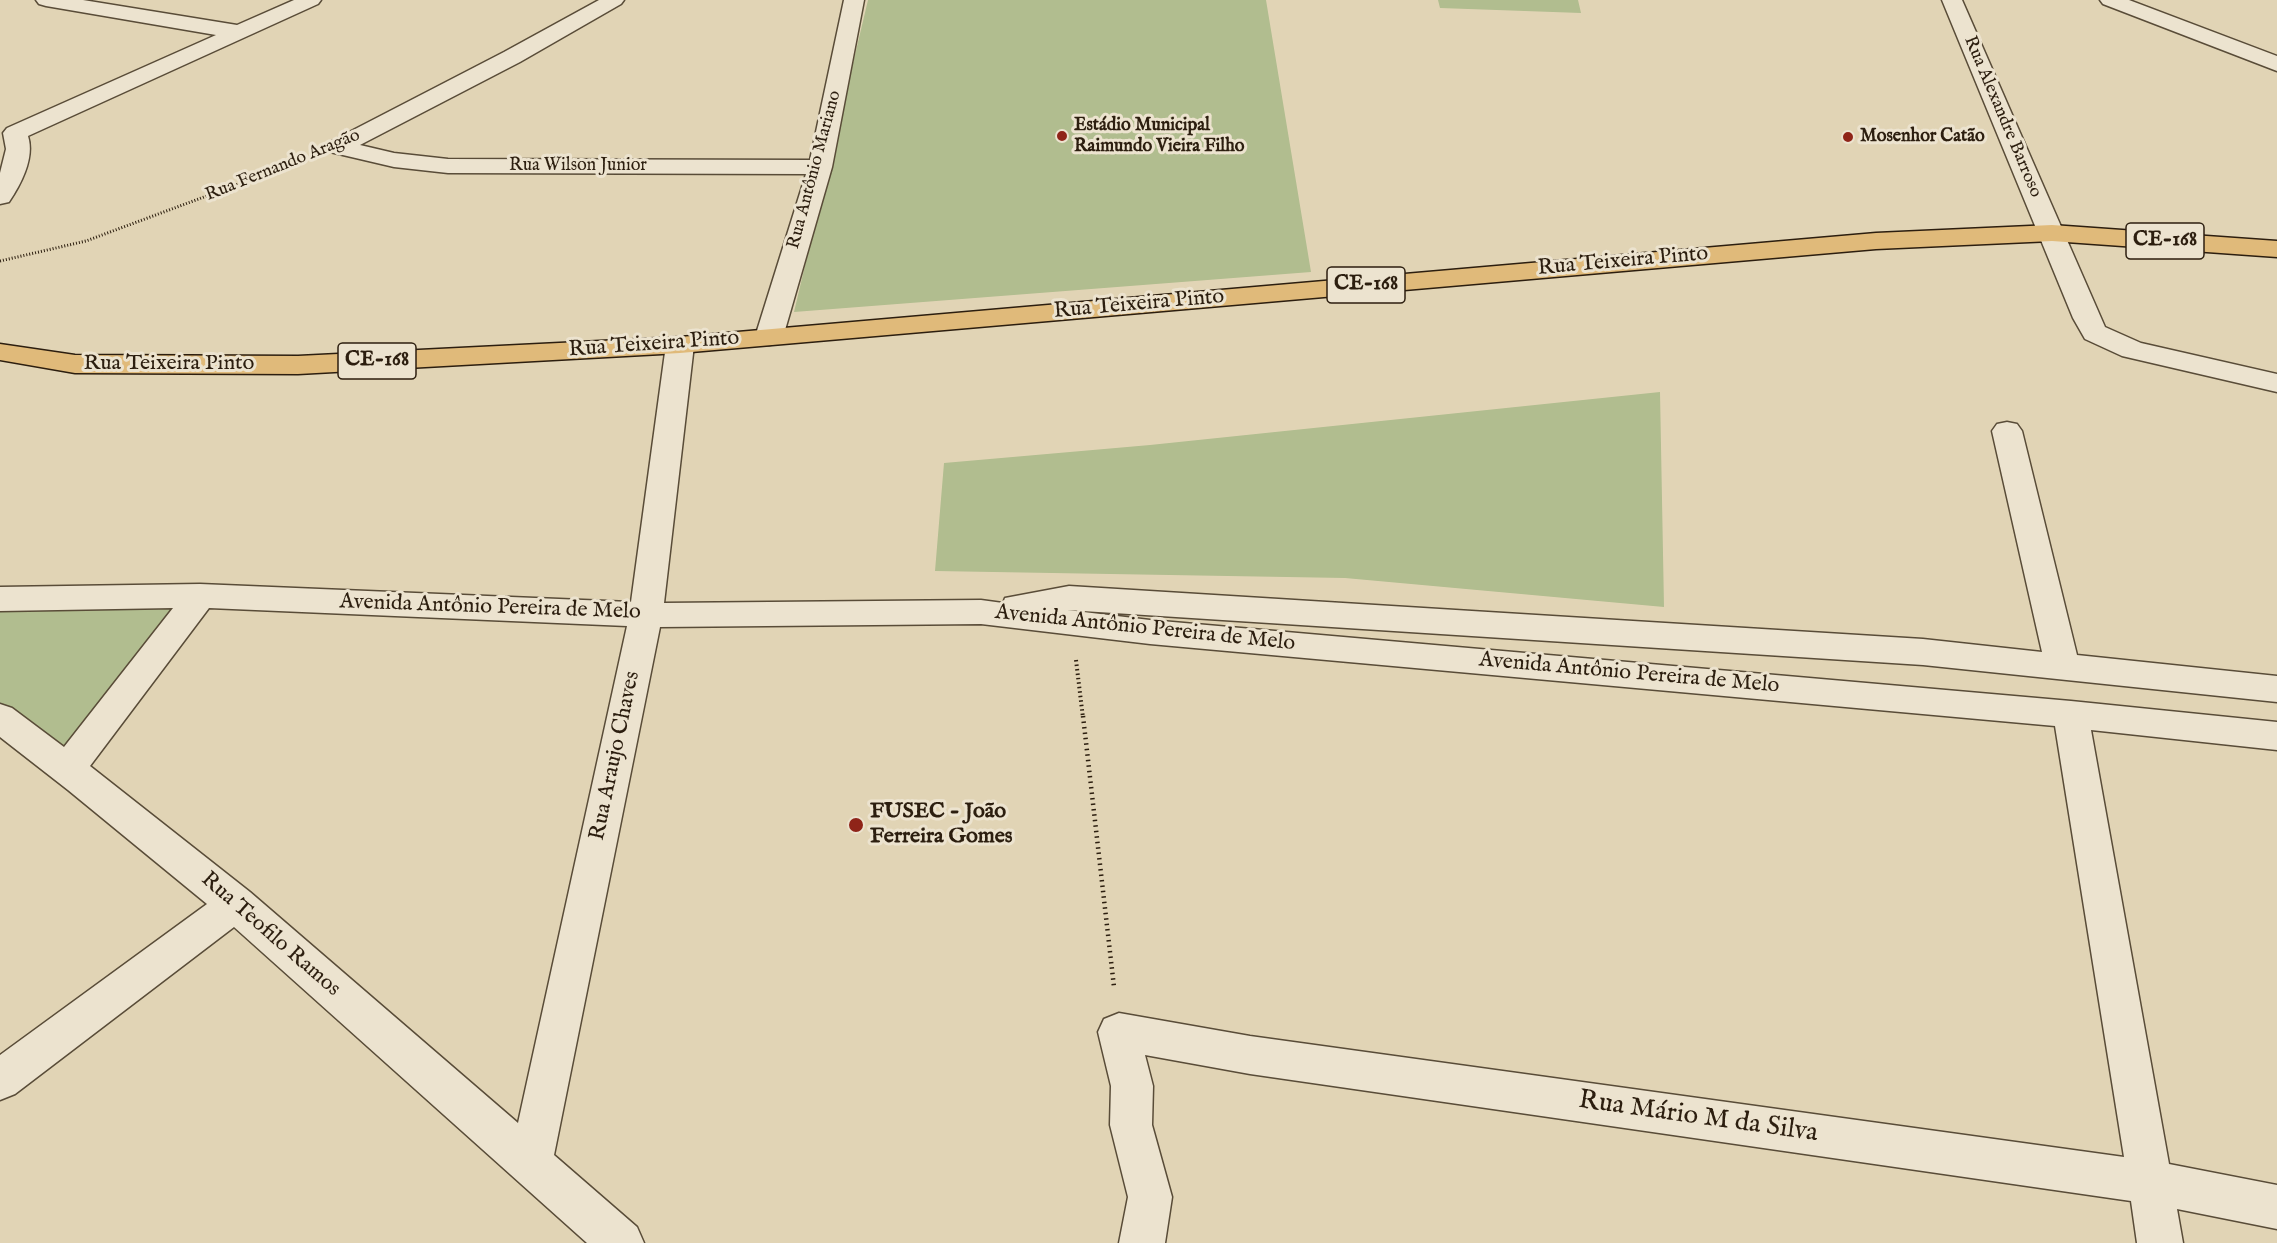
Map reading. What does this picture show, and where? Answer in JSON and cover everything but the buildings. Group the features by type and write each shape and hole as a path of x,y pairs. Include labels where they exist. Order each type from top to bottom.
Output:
{"main road":[{"name":"Rua Teixeira Pinto","path":"0,352 75,364 264,365 680,345 1875,241 2052,233 2277,249"}],"street":[{"path":"46,0 238,32"},
{"path":"0,197 12,176 18,152 19,141 7,131 311,0"},
{"name":"Rua Fernando Aragão","path":"338,147 512,57 615,0"},
{"name":"Rua Antônio Mariano","path":"769,337 820,167 854,0"},
{"name":"Rua Alexandre Barroso","path":"1952,0 2086,318 2095,333 2132,350 2277,383"},
{"path":"2110,0 2277,64"},
{"name":"Rua Wilson Junior","path":"338,147 394,160 448,166 820,167"},
{"name":"Rua Araujo Chaves","path":"531,1163 646,615 680,345"},
{"path":"2007,431 2062,665"},
{"path":"68,769 200,596"},
{"name":"Avenida Antônio Pereira de Melo","path":"0,599 200,596 646,615 981,612 1072,624 2071,714 2277,736"},
{"name":"Avenida Antônio Pereira de Melo","path":"981,612 1069,598 1923,652 2277,689"},
{"path":"1923,652 1917,660 1915,669 1918,681 1938,702"},
{"path":"2169,677 2181,690 2186,702 2186,715 2182,725"},
{"path":"2071,714 2160,1243"},
{"name":"Rua Teofilo Ramos","path":"0,718 68,769 236,904 621,1243"},
{"path":"0,1080 236,904"},
{"path":"1119,1032 1132,1086 1131,1125 1150,1197 1142,1243"},
{"name":"Rua Mário M da Silva","path":"1119,1032 1240,1054 2149,1182 2277,1207"}],"path":[{"name":"Rua Fernando Aragão","path":"0,261 86,241 338,147"},
{"path":"1072,624 1119,1032"}],"green space":[{"name":"Estádio Municipal Raimundo Vieira Filho","path":"868,0 1266,0 1311,272 794,312"},
{"path":"1438,0 1578,0 1581,13 1440,8"},
{"path":"1660,392 1664,607 1345,578 935,571 944,463 1150,445"},
{"path":"0,604 182,605 66,754 0,703"}],"place":[{"name":"Estádio Municipal Raimundo Vieira Filho","path":"1062,136"},
{"name":"Mosenhor Catão","path":"1848,137"},
{"name":"FUSEC - João Ferreira Gomes","path":"856,825"}]}
